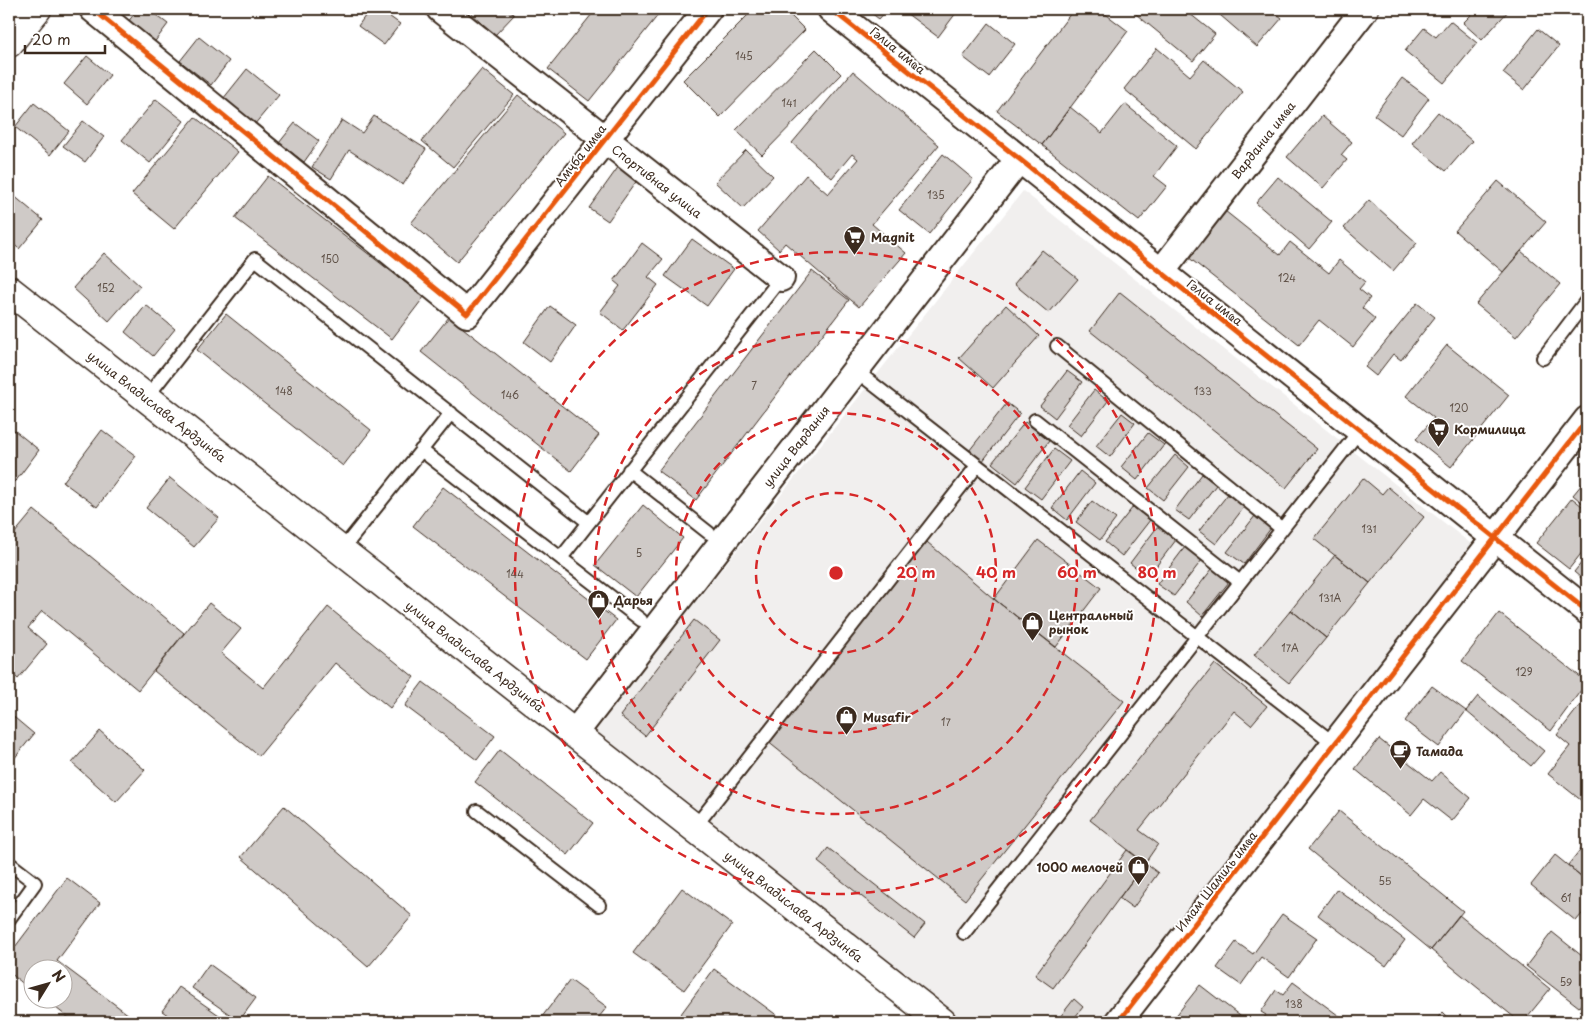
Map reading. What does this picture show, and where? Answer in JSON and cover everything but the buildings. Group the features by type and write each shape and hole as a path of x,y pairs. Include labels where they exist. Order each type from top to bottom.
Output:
{"main road":[{"path":"9,43 37,9"},
{"name":"улица Владислава Ардзинба","path":"9,290 942,1022"}],"street":[{"name":"Амҷба имҩа","path":"94,9 467,314 708,9"},
{"name":"Спортивная улица","path":"440,9 781,278"},
{"name":"Гәлиа имҩа","path":"831,9 1587,611"},
{"name":"Варданиа имҩа","path":"1161,272 1365,9"},
{"name":"улица Вардания","path":"574,734 1019,159"},
{"name":"Имам Шамиль имҩа","path":"1118,1022 1336,745 1587,420"}],"lane":[{"path":"146,398 255,259 588,522"},
{"path":"561,558 781,278"},
{"path":"1543,358 1587,300"},
{"path":"1057,346 1282,529"},
{"path":"855,370 1336,745"},
{"path":"341,551 451,413"},
{"path":"1035,420 1240,582"},
{"path":"964,933 1360,430"},
{"path":"421,450 641,620"},
{"path":"694,828 978,466"},
{"path":"629,470 709,533"},
{"path":"477,811 599,905"},
{"path":"9,863 35,882 9,919"}],"shaded area":[{"name":"Центральный рынок","path":"1023,191 1475,547 1107,1022 957,1022 589,736"}],"cycle path":[{"path":"93,9 467,314 708,9"},
{"path":"831,9 1587,611"},
{"path":"1118,1022 1587,420"}],"place":[{"name":"Magnit","path":"855,256"},
{"name":"Кормилица","path":"1438,448"},
{"name":"Дарья","path":"598,619"},
{"name":"Центральный рынок","path":"1033,641"},
{"name":"Musafir","path":"847,736"},
{"name":"Тамада","path":"1400,770"},
{"name":"1000 мелочей","path":"1139,886"}]}
